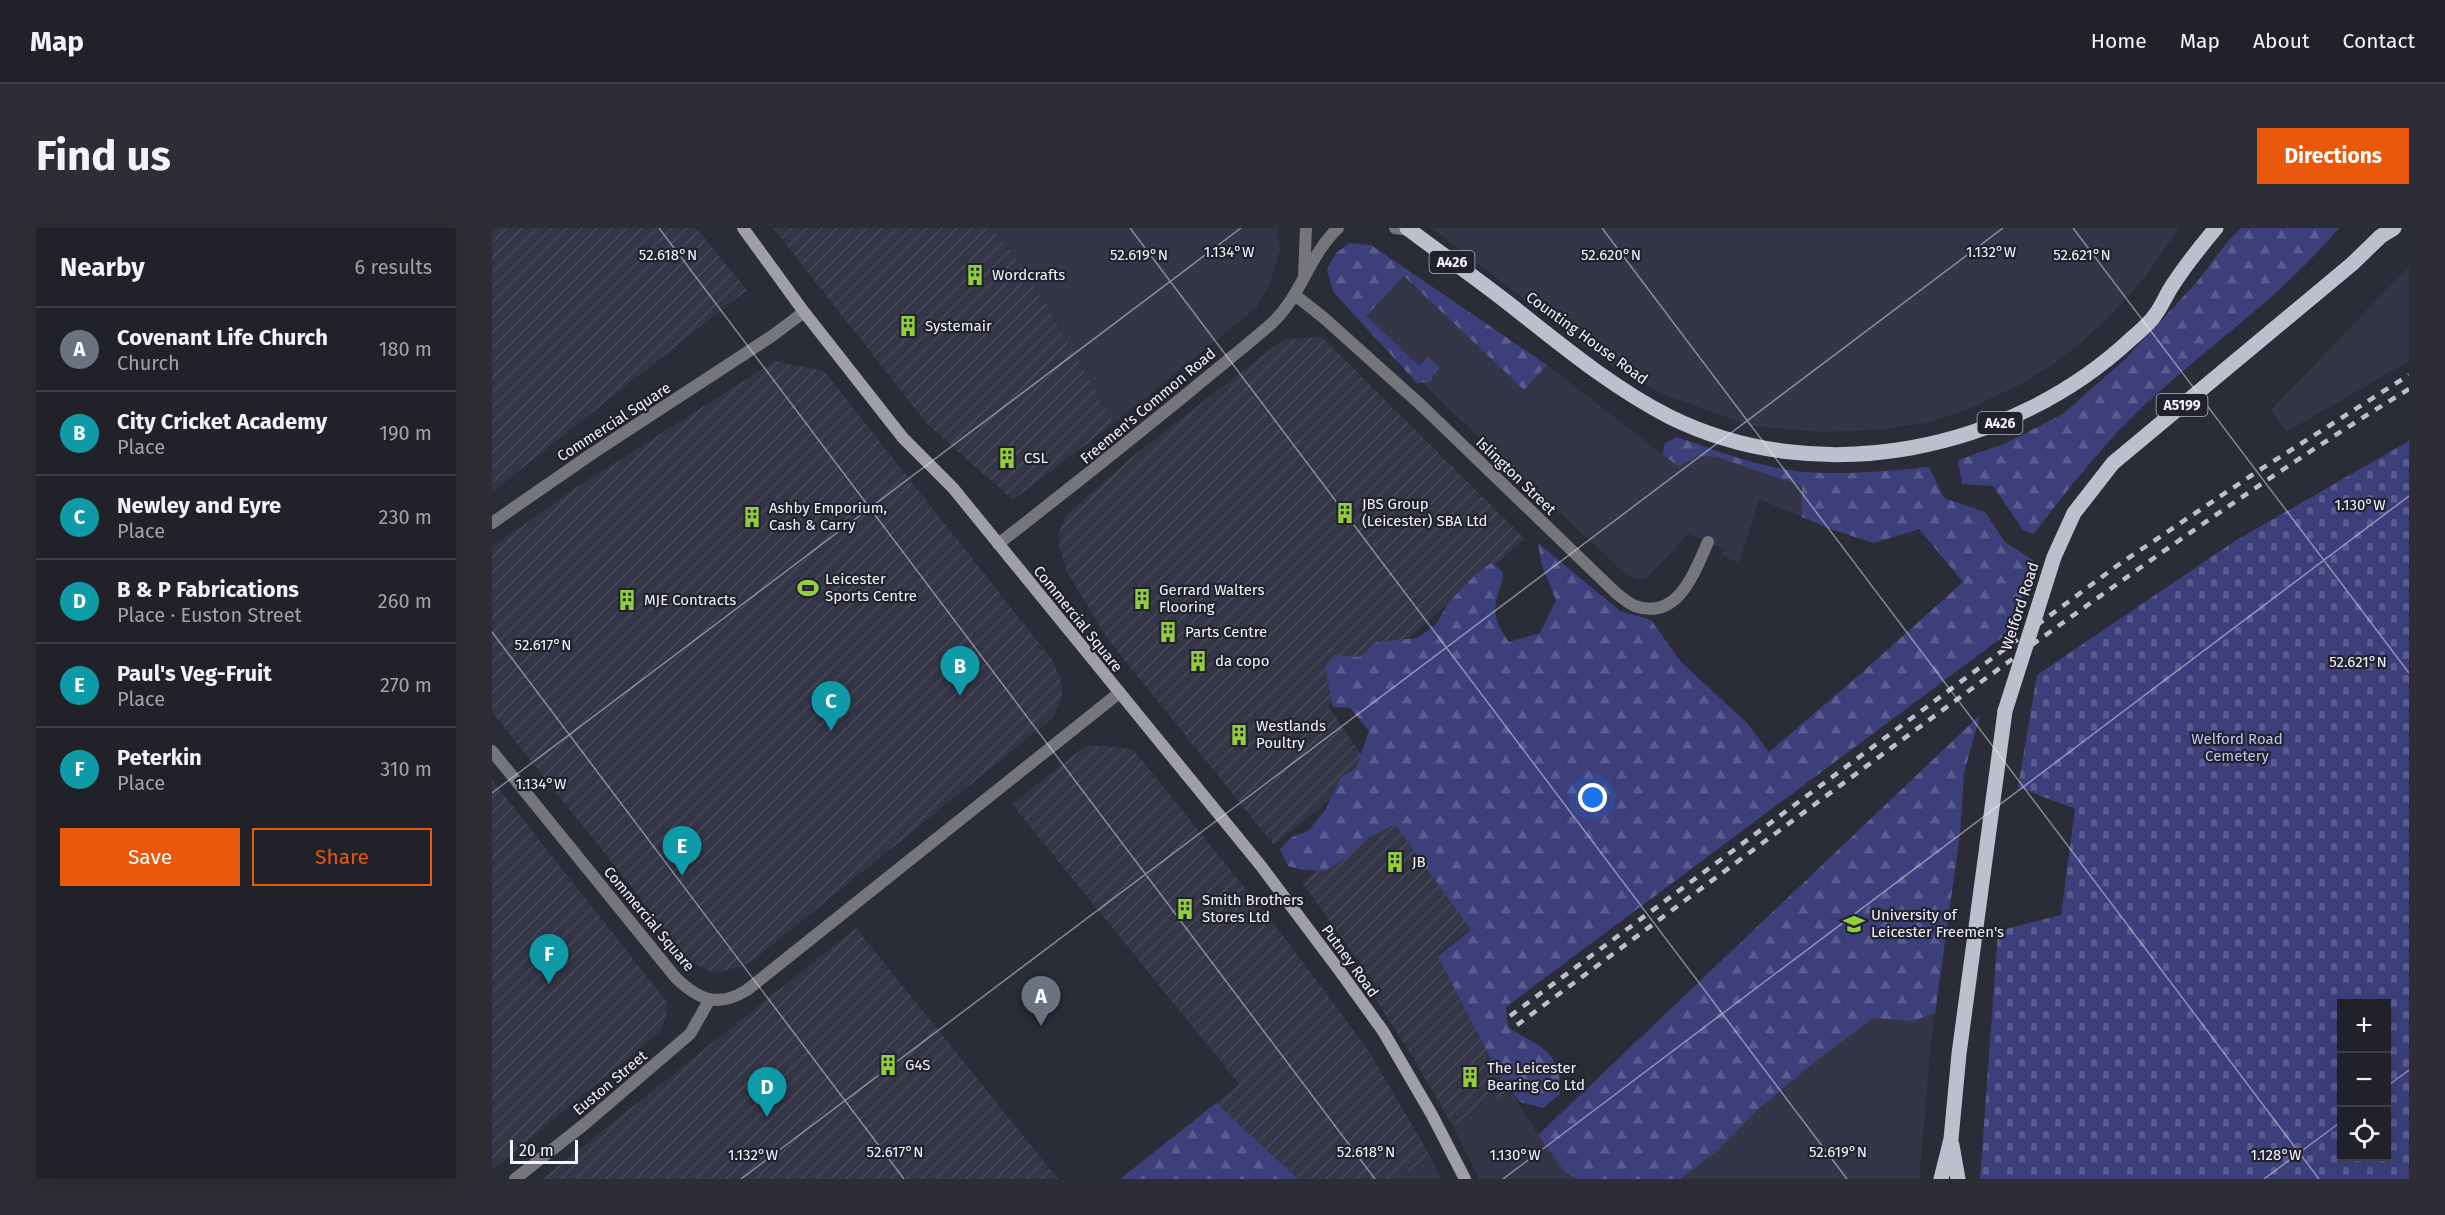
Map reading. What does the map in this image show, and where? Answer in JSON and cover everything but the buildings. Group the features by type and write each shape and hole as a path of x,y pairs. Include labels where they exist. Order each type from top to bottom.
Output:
{"main road":[{"name":"Counting House Road","path":"1409,229 1615,384 1667,416 1734,442 1811,453 1855,454 1902,450 1968,435 2012,418 2065,390 2100,365 2155,316 2171,287 2216,228"},
{"name":"Welford Road","path":"1941,1179 1951,1139 1959,1054 2005,711 2054,557 2074,513 2113,463 2352,264 2386,231"},
{"name":"Welford Road","path":"1951,1139 1958,1179"}],"street":[{"path":"743,228 804,312"},
{"name":"Freemen's Common Road","path":"1304,278 1306,228"},
{"name":"Freemen's Common Road","path":"998,544 1087,476 1272,323 1295,295 1316,258 1322,242 1338,228"},
{"path":"1395,228 1409,229"},
{"name":"Islington Street","path":"1295,295 1421,405 1615,592 1634,605 1651,609 1666,606 1680,596 1689,583 1708,542"},
{"name":"Commercial Square","path":"492,523 584,459 772,336 804,312 903,438 953,488 1119,693 747,990 722,1001 699,996 676,978 492,751"},
{"name":"Putney Road","path":"1119,693 1261,866 1383,1031 1432,1115 1465,1179"},
{"name":"Euston Street","path":"515,1179 586,1123 690,1034 710,999"}],"shaded area":[{"path":"492,228 696,228 747,290 492,492"},
{"path":"773,228 992,228 1028,272 1114,423 1013,500 928,425"},
{"path":"992,228 1277,228 1280,250 1269,285 1257,307 1114,423 1028,272"},
{"path":"1432,228 2179,228 2146,276 2108,318 2051,366 2017,386 1968,409 1927,423 1876,430 1820,432 1751,426 1662,394 1600,358"},
{"path":"2409,266 2409,361 2286,432 2271,410"},
{"path":"1404,276 1524,390 1547,365 1679,467 1698,456 1717,457 1803,486 1802,517 1759,499 1739,563 1721,555 1724,549 1688,534 1648,577 1638,580 1626,575 1447,407 1362,320"},
{"path":"1322,337 1525,539 1328,706 1370,767 1274,845 1109,641 1066,570 1059,545 1060,529 1067,514 1137,453 1284,339"},
{"path":"775,361 824,371 1053,661 1062,683 1062,696 1054,716 1043,726 757,957 743,966 714,973 691,962 492,712 492,547 574,489"},
{"name":"University of Leicester Freemen's","path":"1980,715 1964,773 1960,834 1931,1043 1919,1179 1479,1179 1453,1126 1510,1090 1538,1135"},
{"path":"1087,745 1132,749 1149,769 1285,938 1370,1053 1431,1158 1396,1179 1298,1179 1216,1103 1239,1084 1012,804"},
{"path":"492,780 667,1002 666,1016 661,1031 492,1170"},
{"path":"1390,815 1473,927 1437,954 1510,1090 1453,1126 1371,992 1377,987 1302,882"},
{"path":"856,928 1058,1179 542,1179"},
{"path":"1431,1158 1441,1179 1396,1179"}],"green space":[{"path":"2241,228 2339,228 2267,300 2137,412 2083,471 2034,534 2023,530 1993,486 1962,484 1958,460 2006,443 2063,414 2125,359 2196,283 2228,241"},
{"path":"1349,243 1371,245 1547,365 1524,390 1404,276 1366,316 1419,366 1428,357 1439,367 1430,382 1417,383 1333,291 1327,270 1336,253"},
{"path":"1677,437 1756,463 1805,472 1852,473 1929,467 1944,498 1985,512 2005,542 2033,560 2012,630 1506,1007 1508,1027 1547,1052 1558,1068 1560,1094 1543,1108 1520,1102 1503,1082 1438,956 1471,930 1395,824 1367,839 1350,855 1325,871 1303,870 1288,866 1280,849 1292,837 1308,831 1326,809 1341,777 1356,769 1369,731 1350,708 1333,707 1325,667 1334,655 1360,657 1376,642 1418,638 1436,624 1449,602 1474,576 1492,562 1503,572 1496,601 1496,618 1509,642 1540,633 1556,600 1542,566 1538,543 1620,611 1651,620 1681,662 1747,723 1769,752 1963,582 1919,529 1874,543 1833,530 1802,517 1802,486 1717,457 1698,456 1679,467 1662,454 1665,443"},
{"name":"Welford Road Cemetery","path":"2409,441 2409,1179 1980,1179 1998,931 2061,915 2075,809 2018,787 2037,675 2235,541"},
{"name":"University of Leicester Freemen's","path":"1980,715 1964,773 1960,834 1935,1013 1913,1021 1873,1018 1817,1060 1756,1111 1719,1149 1680,1179 1577,1179 1565,1172 1538,1135"},
{"path":"1216,1103 1298,1179 1120,1179"}],"railway":[{"path":"1510,1016 2118,565 2258,471 2409,375"},
{"path":"1517,1025 1895,745 2165,550 2409,389"}],"place":[{"name":"Wordcrafts","path":"975,275"},
{"name":"Systemair","path":"908,326"},
{"name":"CSL","path":"1007,458"},
{"name":"JBS Group (Leicester) SBA Ltd","path":"1345,513"},
{"name":"Ashby Emporium, Cash & Carry","path":"752,517"},
{"name":"Leicester Sports Centre","path":"808,588"},
{"name":"Gerrard Walters Flooring","path":"1142,599"},
{"name":"MJE Contracts","path":"627,600"},
{"name":"Parts Centre","path":"1168,632"},
{"name":"da copo","path":"1198,661"},
{"name":"City Cricket Academy","path":"960,696"},
{"name":"Newley and Eyre","path":"831,731"},
{"name":"Westlands Poultry","path":"1239,735"},
{"name":"JB","path":"1395,862"},
{"name":"Paul's Veg-Fruit","path":"682,876"},
{"name":"Smith Brothers Stores Ltd","path":"1185,909"},
{"name":"University of Leicester Freemen's","path":"1854,924"},
{"name":"Peterkin","path":"549,984"},
{"name":"Covenant Life Church","path":"1041,1026"},
{"name":"G4S","path":"888,1065"},
{"name":"The Leicester Bearing Co Ltd","path":"1470,1077"},
{"name":"B & P Fabrications","path":"767,1117"}]}
